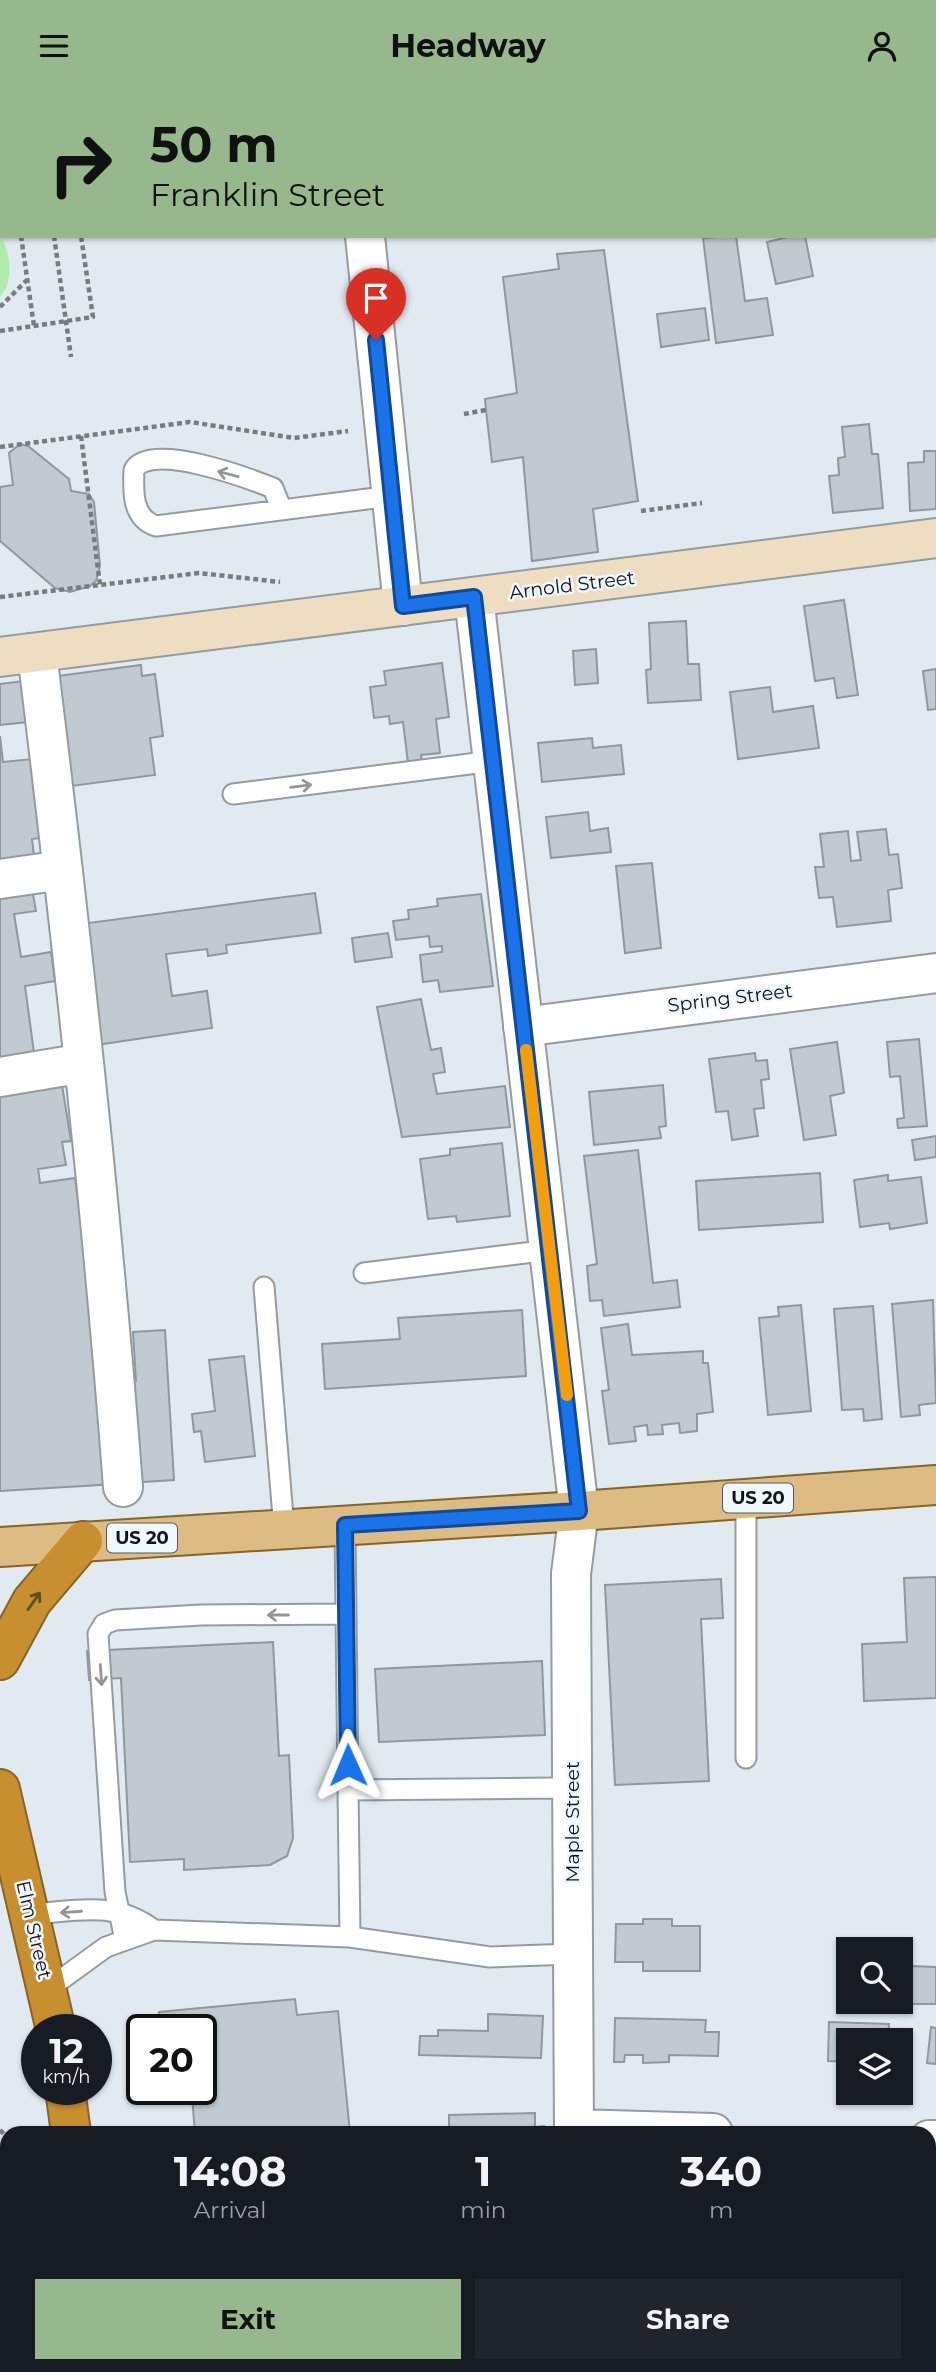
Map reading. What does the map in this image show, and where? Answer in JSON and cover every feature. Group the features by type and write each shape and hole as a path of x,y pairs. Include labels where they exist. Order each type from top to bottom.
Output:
{"highway":[{"path":"0,1660 32,1601 83,1541"},
{"name":"Elm Street","path":"3,1809 31,1914 53,2014"},
{"path":"67,2105 70,2126"}],"main road":[{"name":"US 20","path":"0,1547 579,1511 936,1485"}],"street":[{"path":"365,238 403,606"},
{"name":"Arnold Street","path":"0,657 936,538"},
{"name":"Maple Street","path":"474,597 579,1511 571,1574 574,2126"},
{"path":"37,653 84,1062 110,1325 122,1487"},
{"path":"0,879 63,870"},
{"name":"Spring Street","path":"523,1027 936,973"},
{"path":"0,1077 84,1062"}],"lane":[{"path":"281,508 273,488 166,457 144,459 134,470 133,487 140,516 144,522 156,526 391,496"},
{"path":"233,794 493,761"},
{"path":"364,1273 550,1250"},
{"path":"264,1287 284,1529"},
{"path":"746,1499 746,1759"},
{"path":"345,1525 350,1937"},
{"path":"125,1940 118,1911 98,1634 104,1624 201,1615 346,1615"},
{"path":"348,1790 555,1788 572,1791"},
{"path":"31,1914 118,1911 139,1917 154,1930"},
{"path":"48,1989 106,1947 154,1930 350,1937 490,1957 573,1954"}],"path":[{"path":"20,238 34,326"},
{"path":"54,238 71,357"},
{"path":"0,331 93,317 81,238"},
{"path":"0,307 27,281"},
{"path":"464,414 486,410"},
{"path":"81,436 100,585"},
{"path":"641,511 702,503"},
{"path":"0,597 199,573 288,583"}],"green space":[{"path":"2,238 6,249 9,275 8,283 0,297"}],"building":[{"path":"703,238 736,238 745,301 767,298 773,335 716,343"},
{"path":"784,238 805,238 813,276 776,284 767,242"},
{"path":"604,250 638,501 593,509 598,552 532,561 523,457 492,462 486,410 485,399 517,393 503,277 559,269 557,254"},
{"path":"705,308 709,340 661,347 657,314"},
{"path":"869,424 872,454 878,454 883,508 833,513 829,476 839,475 838,458 845,457 842,427"},
{"path":"20,444 28,446 69,479 71,491 89,494 94,502 100,566 96,581 90,586 70,592 55,588 0,541 0,487 13,485 9,453"},
{"path":"924,451 936,451 936,509 910,511 908,463 924,462"},
{"path":"844,600 858,695 837,698 834,678 815,681 804,606"},
{"path":"686,621 688,664 699,664 701,700 648,703 646,670 651,669 649,623"},
{"path":"596,649 598,683 575,685 573,651"},
{"path":"442,663 449,717 436,719 440,753 421,755 422,761 408,763 403,722 390,724 389,716 374,718 370,687 386,685 384,671"},
{"path":"141,665 142,676 155,674 163,736 150,738 155,775 64,787 50,677"},
{"path":"936,669 936,709 928,710 923,671"},
{"path":"23,681 28,722 0,725 0,684"},
{"path":"770,687 773,712 813,706 819,748 738,759 730,692"},
{"path":"0,736 3,762 33,759 48,837 32,839 36,872 0,876"},
{"path":"592,738 593,748 621,745 624,774 542,782 538,743"},
{"path":"588,812 590,831 608,828 611,852 551,858 546,817"},
{"path":"886,829 889,855 898,854 902,888 888,890 891,921 837,927 833,897 819,898 815,867 824,867 820,834 848,831 851,861 861,860 857,832"},
{"path":"652,863 661,948 625,953 616,866"},
{"path":"31,883 36,911 14,914 21,957 51,952 55,981 25,986 34,1053 0,1059 0,888"},
{"path":"315,893 321,933 226,945 227,953 208,956 207,949 166,954 172,996 207,991 212,1028 96,1045 81,924"},
{"path":"481,894 493,986 440,992 438,980 423,982 420,955 442,952 442,946 430,947 429,936 396,940 393,921 409,919 408,910 438,906 437,899"},
{"path":"388,933 392,957 355,962 352,938"},
{"path":"421,999 431,1050 441,1048 445,1072 433,1074 437,1094 505,1086 510,1127 402,1137 377,1007"},
{"path":"919,1039 927,1126 898,1128 897,1119 904,1118 900,1076 890,1077 887,1042"},
{"path":"837,1042 844,1093 830,1096 836,1135 804,1140 790,1049"},
{"path":"755,1053 756,1061 767,1060 769,1079 761,1080 764,1108 754,1109 758,1136 732,1140 728,1111 716,1112 709,1059"},
{"path":"62,1085 71,1141 62,1142 66,1165 38,1169 40,1183 75,1178 116,1484 0,1491 0,1095"},
{"path":"663,1085 666,1126 659,1127 661,1138 594,1145 589,1092"},
{"path":"936,1136 936,1157 915,1160 912,1140"},
{"path":"502,1143 510,1216 457,1222 456,1216 428,1219 420,1159 450,1155 450,1149"},
{"path":"638,1150 653,1283 677,1280 680,1307 604,1316 602,1300 590,1301 587,1266 597,1264 584,1156"},
{"path":"820,1173 823,1222 699,1230 696,1181"},
{"path":"888,1175 888,1181 921,1177 927,1223 890,1229 889,1223 860,1227 854,1180"},
{"path":"933,1300 936,1403 919,1405 920,1415 901,1417 892,1304"},
{"path":"801,1305 811,1411 768,1415 759,1318 779,1316 778,1307"},
{"path":"873,1306 882,1419 864,1421 863,1409 842,1410 834,1309"},
{"path":"522,1310 526,1376 325,1389 322,1344 400,1339 398,1318"},
{"path":"628,1324 632,1355 703,1351 703,1363 708,1363 713,1412 697,1414 697,1431 680,1433 679,1423 662,1425 663,1434 648,1435 647,1425 634,1427 636,1441 609,1444 602,1391 609,1390 601,1328"},
{"path":"165,1330 174,1480 128,1483 122,1382 136,1381 133,1332"},
{"path":"244,1356 255,1456 205,1462 201,1431 194,1432 192,1414 215,1411 209,1360"},
{"path":"936,1577 936,1698 864,1701 862,1644 907,1642 904,1578"},
{"path":"721,1579 723,1618 701,1619 709,1781 615,1785 605,1585"},
{"path":"273,1642 279,1756 289,1755 293,1838 287,1856 270,1865 184,1870 184,1859 130,1862 121,1678 89,1680 87,1651"},
{"path":"542,1661 545,1735 379,1742 375,1669"},
{"path":"643,1919 672,1919 672,1926 700,1926 700,1971 643,1971 643,1962 615,1962 616,1924 643,1924"},
{"path":"913,1966 936,1967 936,2004 913,2004"},
{"path":"295,1999 297,2015 338,2011 349,2126 194,2126 193,2105 217,2105 217,2014 159,2014"},
{"path":"488,2014 543,2016 541,2058 419,2055 420,2036 438,2036 438,2030 488,2031"},
{"path":"615,2018 706,2020 705,2032 719,2032 718,2056 669,2055 669,2062 643,2063 643,2055 625,2055 624,2062 614,2062"},
{"path":"829,2022 889,2024 889,2028 836,2028 836,2061 828,2061"},
{"path":"931,2027 936,2028 936,2064 927,2063"},
{"path":"535,2113 535,2126 449,2126 449,2115"}],"slow traffic":[{"path":"526,1050 567,1395"}],"route":[{"path":"348,1765 345,1525 579,1511 474,597 403,606 376,340"}]}
